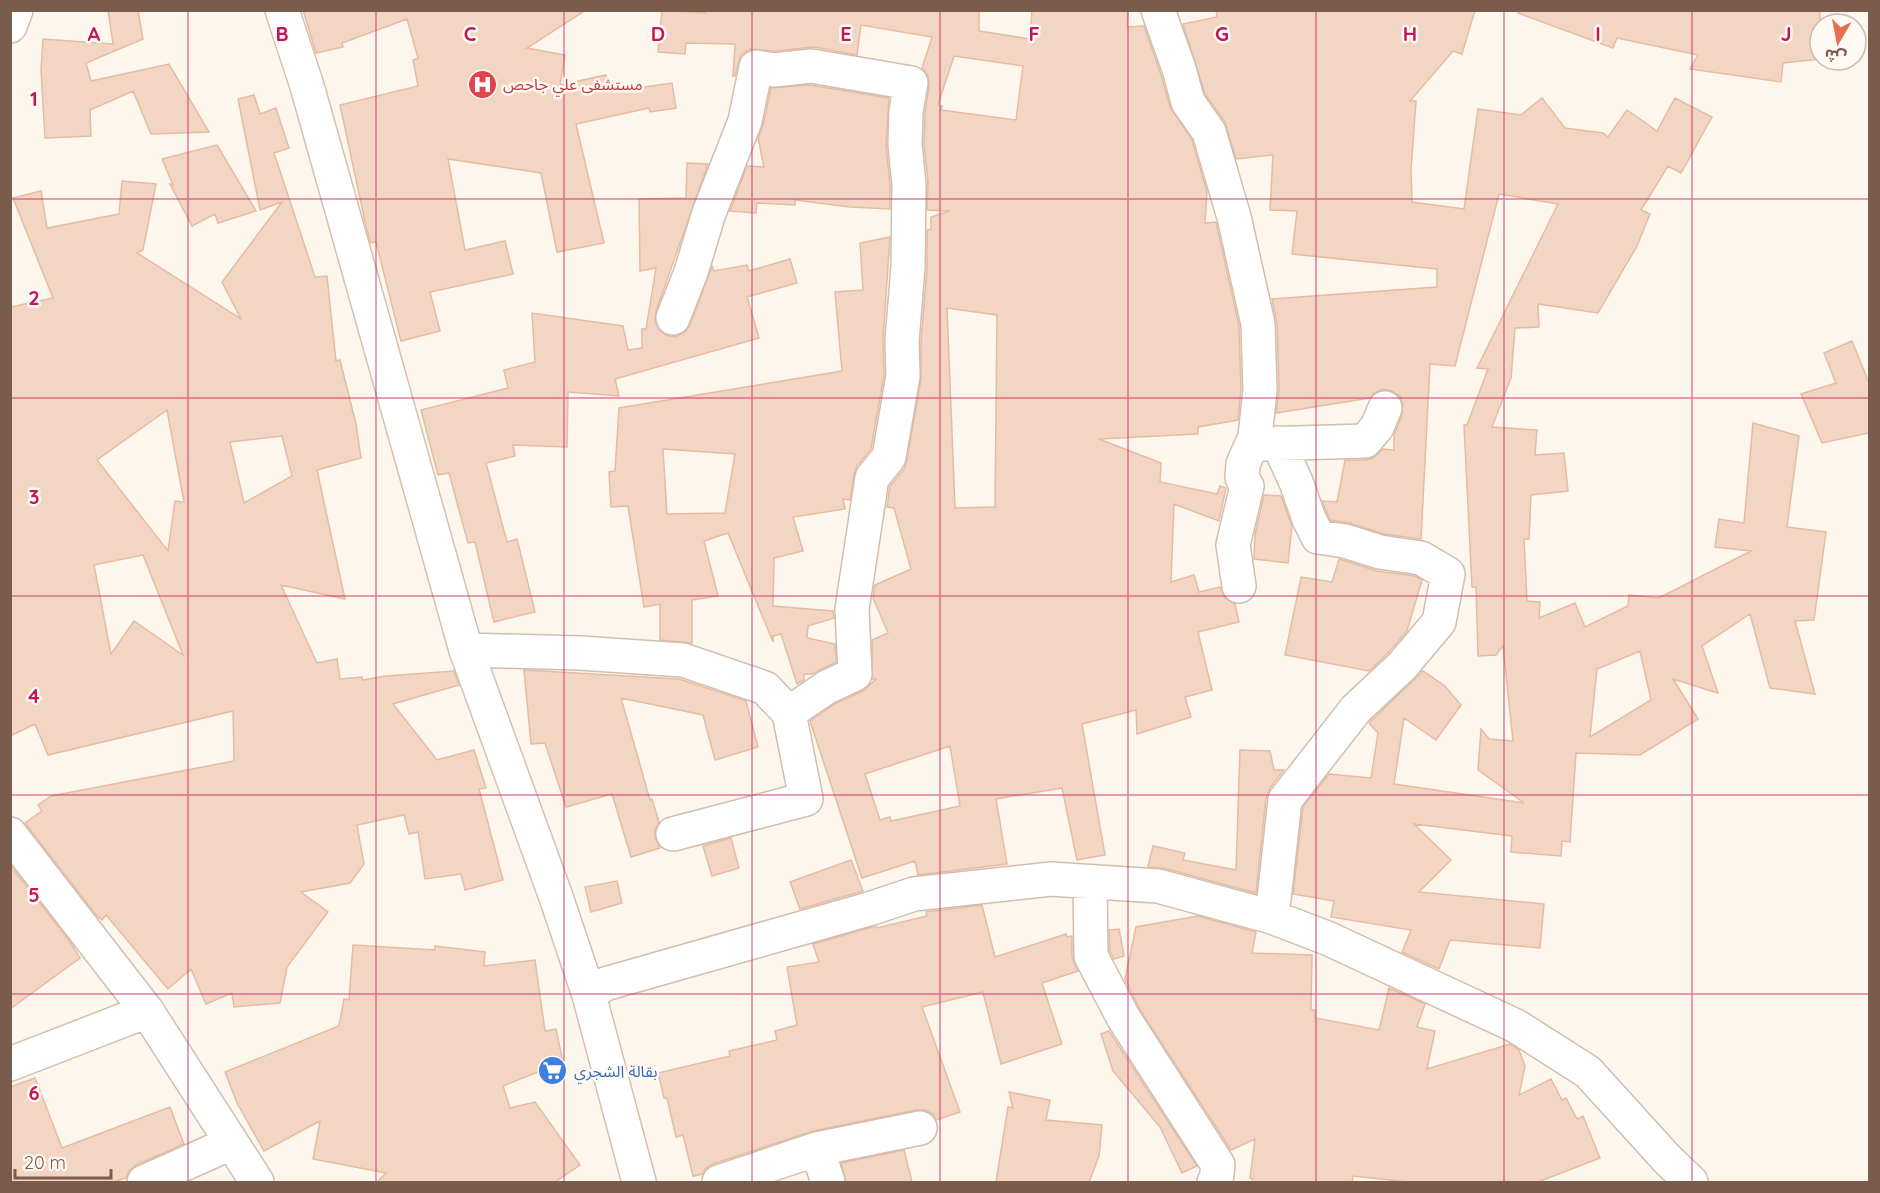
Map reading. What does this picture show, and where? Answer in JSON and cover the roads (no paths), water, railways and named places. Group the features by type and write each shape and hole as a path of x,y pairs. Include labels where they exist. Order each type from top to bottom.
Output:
{"street":[{"path":"10,26 16,10"},
{"path":"282,10 307,86 466,650 556,897 589,995 639,1182"},
{"path":"1158,10 1188,102 1209,132 1234,217 1248,277 1258,324 1260,390 1255,437 1265,444 1296,482 1318,537 1345,541 1380,552 1421,558 1448,574 1439,622 1402,666 1356,709 1285,800 1272,917"},
{"path":"673,318 691,272 709,213 745,121 756,67 774,70 811,66 911,83 906,111 905,145 909,184 908,267 902,341 903,376 889,457 872,478 852,609 855,674 827,687 789,712"},
{"path":"1239,586 1233,545 1247,486 1242,478 1243,464 1265,444 1365,441 1377,427 1385,408"},
{"path":"466,650 683,660 765,688 789,712 806,799 673,834"},
{"path":"10,834 147,1011 257,1182"},
{"path":"589,995 605,984 869,909 914,894 1052,879 1158,886 1272,917 1337,943 1525,1032 1588,1072 1690,1182"},
{"path":"1090,882 1091,956 1123,1017 1218,1164 1214,1182"},
{"path":"10,1064 147,1011"},
{"path":"719,1182 817,1149 920,1128"},
{"path":"144,1182 231,1143"},
{"path":"817,1149 828,1182"}],"place":[{"name":"مستشفى علي جاحص","path":"482,84"},
{"name":"بقالة الشجري","path":"553,1071"}]}
